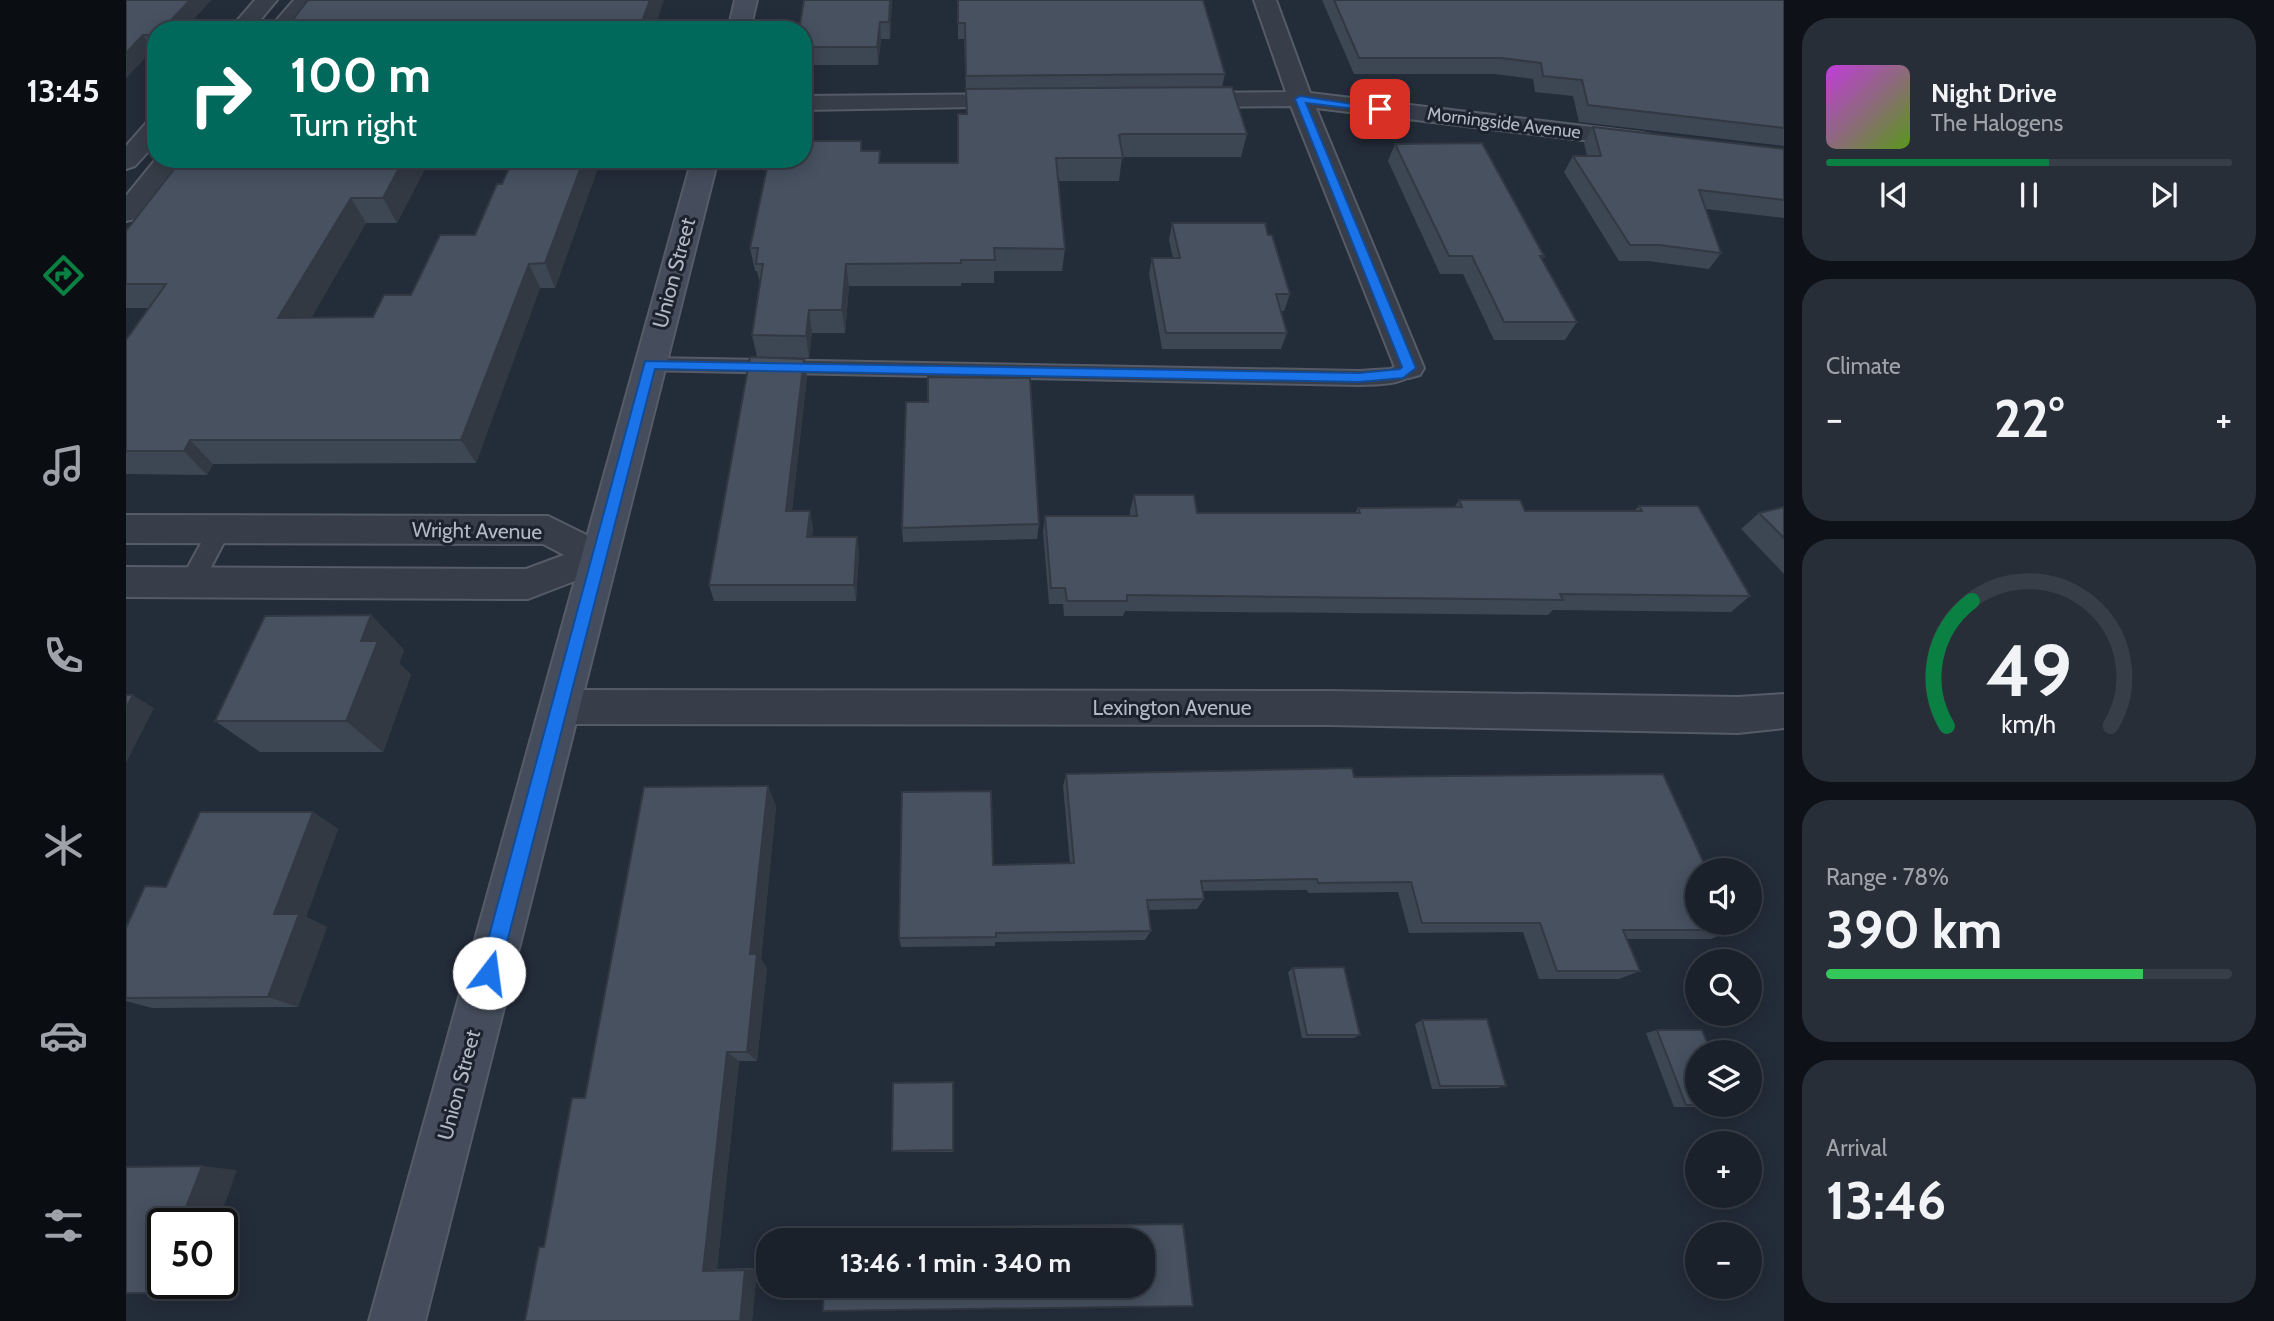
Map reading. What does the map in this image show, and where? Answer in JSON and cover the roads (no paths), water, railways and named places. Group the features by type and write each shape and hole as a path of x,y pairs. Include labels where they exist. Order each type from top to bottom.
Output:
{"main road":[{"path":"741,21 746,0"},
{"name":"Union Street","path":"397,1321 703,168"}],"street":[{"path":"248,21 266,0"},
{"path":"287,21 305,0"},
{"path":"1265,0 1300,99 1409,368"},
{"name":"Morningside Avenue","path":"1162,100 1300,99 1660,142"},
{"path":"812,103 1038,101"},
{"path":"126,161 142,133"},
{"path":"126,213 163,168"},
{"name":"Wright Avenue","path":"126,529 548,530 598,557"},
{"path":"126,582 528,584 598,557"},
{"name":"Lexington Avenue","path":"560,706 1328,708 1738,715 1784,711"}],"lane":[{"path":"650,365 1359,378 1394,376 1409,368"},
{"path":"191,583 219,529"}]}
